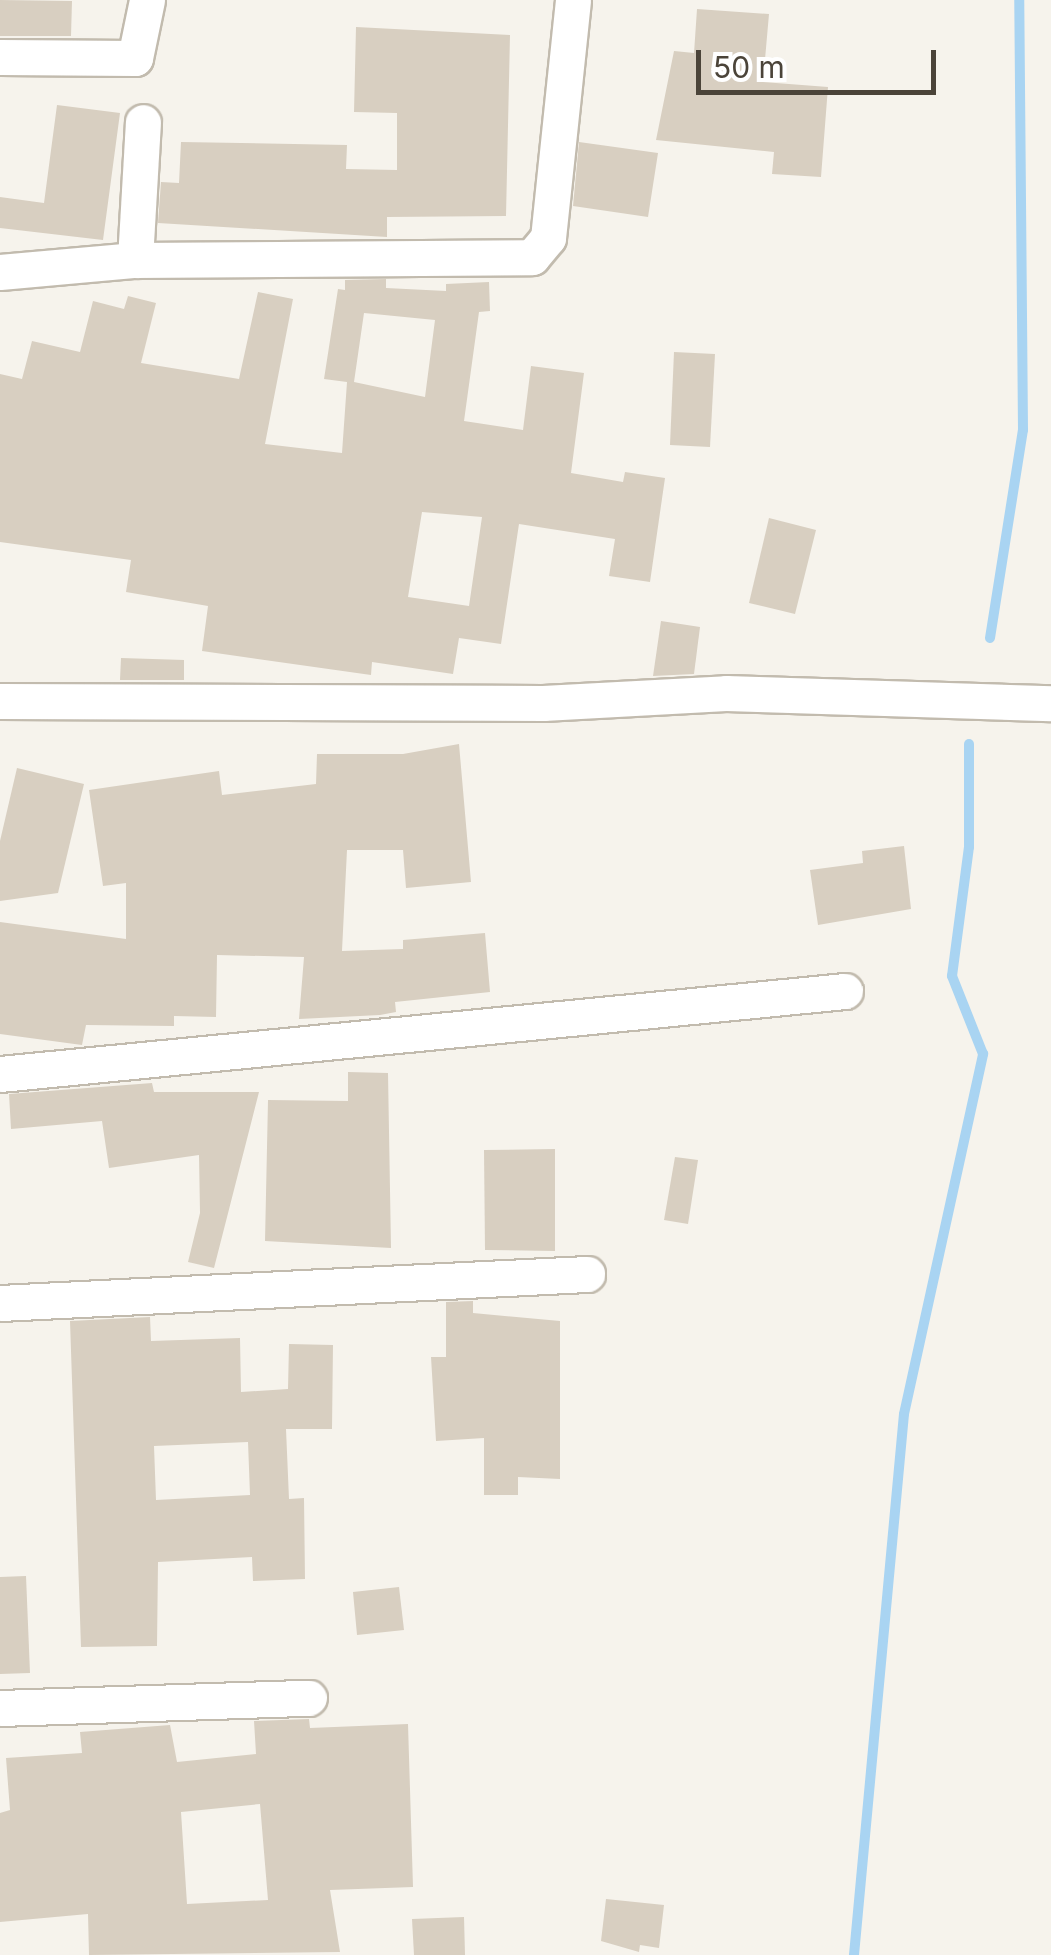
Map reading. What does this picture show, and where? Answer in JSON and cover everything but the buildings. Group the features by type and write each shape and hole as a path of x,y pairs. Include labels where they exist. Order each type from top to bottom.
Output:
{"street":[{"path":"0,56 135,58 147,0"},
{"path":"0,272 134,260 532,256 548,238 573,0"},
{"path":"134,260 143,122"},
{"path":"0,701 543,703 726,693 1051,703"},
{"path":"0,1074 844,990"},
{"path":"0,1303 587,1274"},
{"path":"0,1708 308,1698"}],"waterway":[{"path":"990,638 1023,430 1019,0"},
{"path":"854,1955 904,1414 983,1054 952,976 969,847 969,744"}]}
